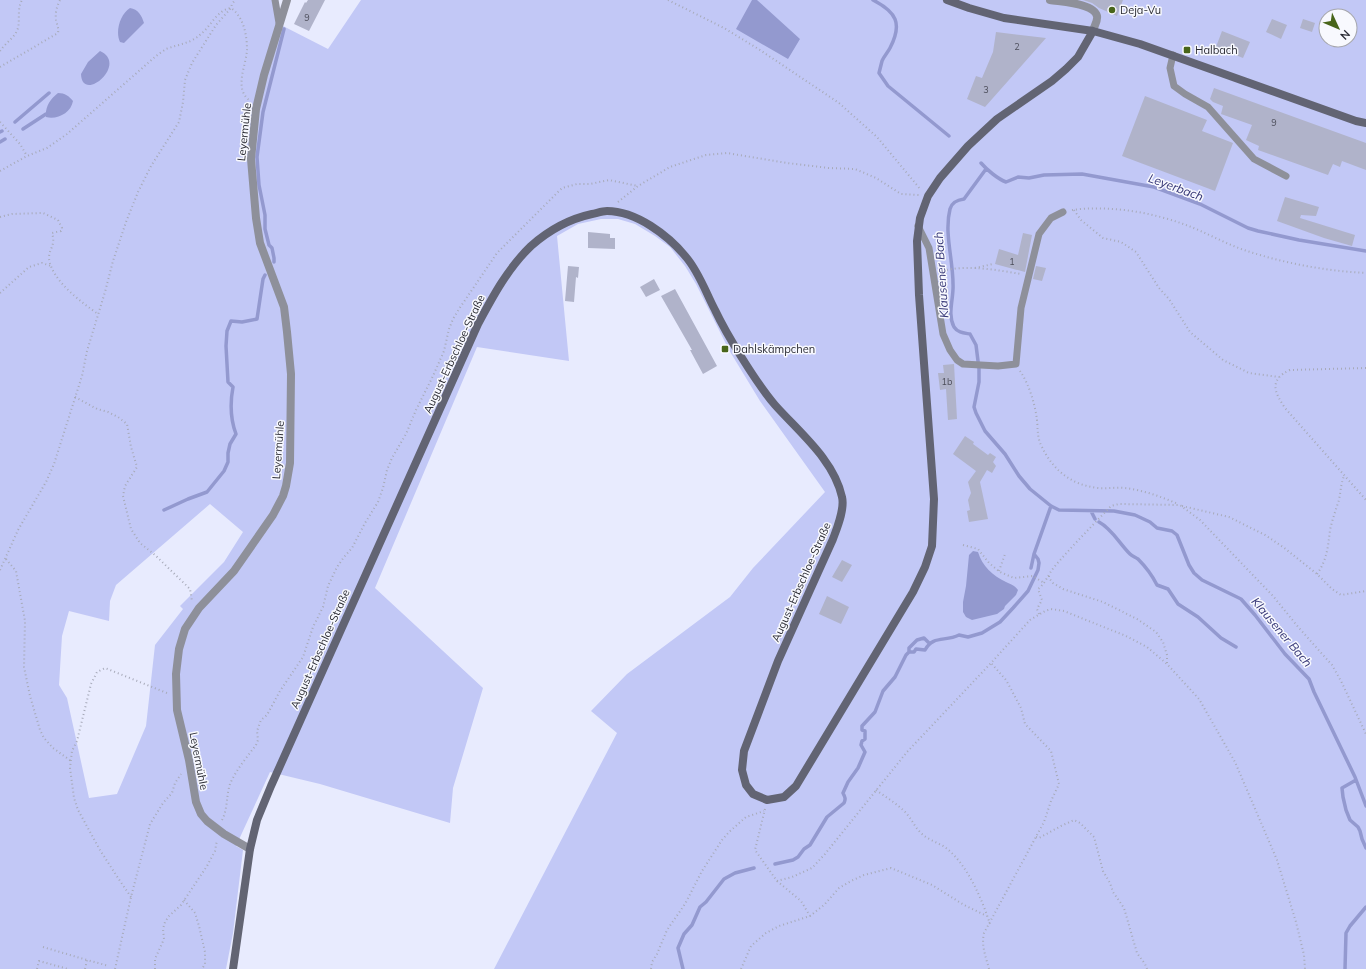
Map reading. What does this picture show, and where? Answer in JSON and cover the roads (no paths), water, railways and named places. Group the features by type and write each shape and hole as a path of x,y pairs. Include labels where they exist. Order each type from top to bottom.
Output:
{"main road":[{"path":"947,0 968,8 1004,18 1093,31 1140,44 1356,121 1366,123"},
{"path":"918,226 928,196 951,165 997,119 1052,81 1078,57 1093,31"},
{"name":"August-Erbschloe-Straße","path":"233,969 250,849 257,820 478,324 493,296 508,273 531,247 555,228 570,220 585,215 606,211 618,212 648,223 670,240 687,258 747,365 774,404 827,463 837,482 843,499 840,520 834,539 778,661 744,751 742,770 746,785 753,794 767,800 784,797 796,786 913,592 925,567 932,546 934,500 921,316 917,241 918,226"}],"street":[{"name":"Leyermühle","path":"250,849 207,821 196,802 190,766 177,710 176,674 179,649 185,629 196,612 234,571 273,515 285,491 290,464 291,374 284,307 260,243 252,186 251,159 257,103 279,23 287,0"},
{"path":"1050,0 1081,4 1090,8 1095,12 1097,20 1093,31"}],"lane":[{"path":"275,0 279,23"},
{"path":"1173,55 1170,68 1174,86 1208,107 1254,159 1286,176"},
{"path":"918,226 929,248 943,334 950,350 957,360 963,364 998,366 1016,364 1021,308 1039,234 1050,218 1063,212"}],"waterway":[{"name":"Leyerbach","path":"873,0 881,4 892,14 896,25 894,39 882,61 879,73 888,86 949,136"},
{"path":"274,262 272,248 269,245 265,229 265,215 259,185 257,157 263,112 284,29"},
{"path":"15,122 49,93"},
{"path":"23,129 46,114"},
{"path":"0,142 5,139"},
{"name":"Leyerbach","path":"981,163 993,174 1006,182 1018,177 1029,178 1044,175 1082,174 1154,187 1200,204 1248,228 1299,240 1366,251"},
{"name":"Klausener Bach","path":"986,169 964,199 953,203 948,218 948,237 953,275 951,317 954,327 961,332 970,334 976,345 979,382 974,407 985,431 1005,454 1019,476 1030,489 1051,506 1059,510 1114,511 1135,515 1150,522 1157,528 1172,531 1177,535 1189,565 1194,573 1202,580 1241,599 1285,654 1309,679 1355,777 1366,806"},
{"path":"164,510 207,492 224,471 228,462 230,444 236,434 231,410 233,387 228,382 226,346 227,331 231,321 242,322 257,319 263,279 265,275"},
{"path":"775,864 793,860 798,857 804,849 810,845 827,817 844,803 845,798 843,793 848,782 858,768 865,752 861,745 862,741 865,739 865,731 862,730 862,726 875,712 883,691 895,677 906,655 909,652 914,652 916,649 925,650 932,642 959,635 968,637 982,633 1000,622 1028,591 1038,570 1039,563 1034,554 1051,506"},
{"path":"1091,511 1095,519"},
{"path":"1099,522 1112,532 1130,554 1141,562 1151,574 1157,585 1168,589 1178,604 1198,617 1221,638 1236,647"},
{"path":"1031,568 1034,554"},
{"path":"909,652 909,648 917,640 924,638 929,643"},
{"path":"1356,780 1342,788 1343,797 1350,820 1358,827 1366,848"},
{"path":"683,969 678,948 684,934 692,925 700,907 706,902 724,879 735,873 754,868"},
{"path":"1345,969 1346,933 1366,907"}],"place":[{"name":"Deja-Vu","path":"1112,10"},
{"name":"Halbach","path":"1187,50"},
{"name":"Dahlskämpchen","path":"725,349"}]}
